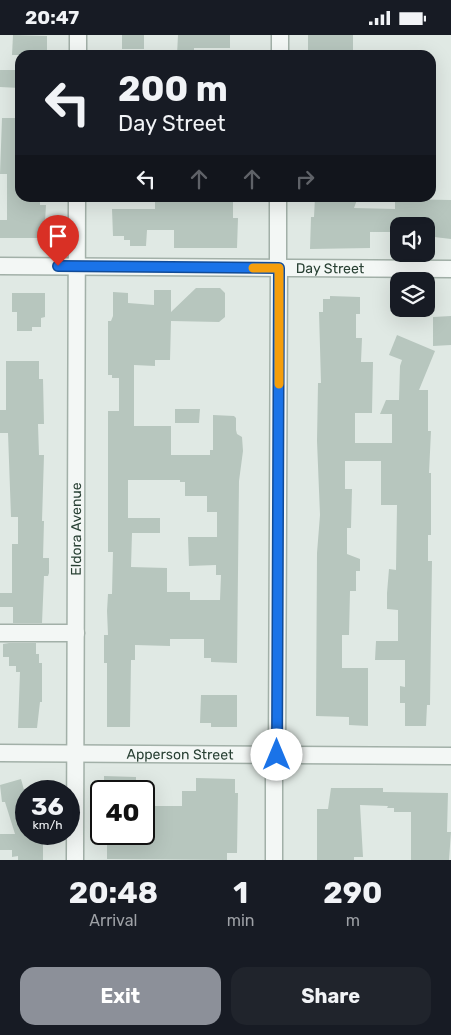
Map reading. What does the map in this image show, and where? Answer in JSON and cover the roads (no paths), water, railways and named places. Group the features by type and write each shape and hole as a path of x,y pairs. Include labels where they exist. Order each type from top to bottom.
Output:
{"street":[{"path":"78,35 78,50"},
{"path":"280,35 280,50"},
{"name":"Eldora Avenue","path":"75,860 78,202"},
{"path":"274,860 278,202"},
{"name":"Day Street","path":"0,266 451,269"},
{"path":"0,633 76,633"},
{"name":"Apperson Street","path":"0,753 451,756"}]}
